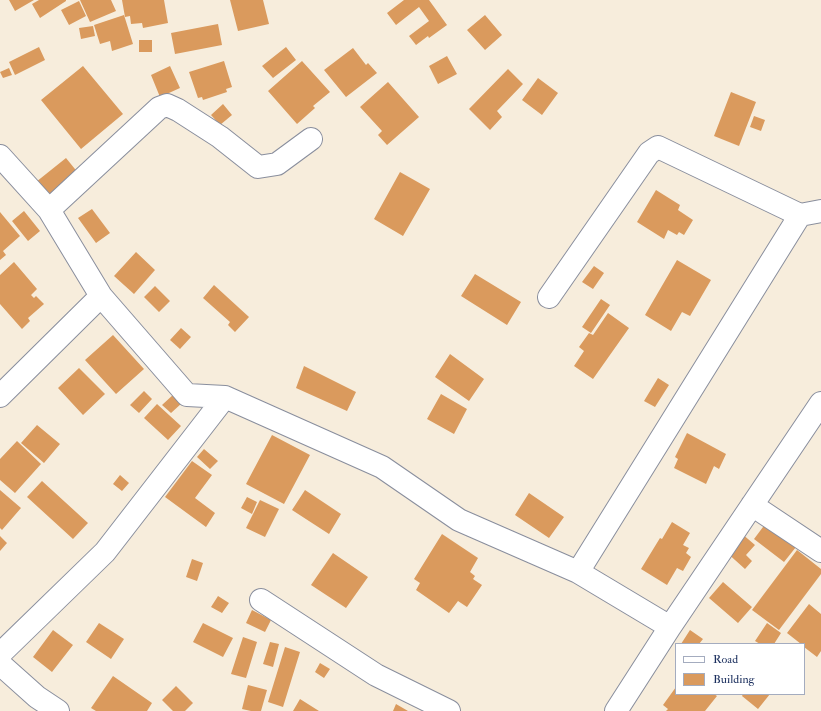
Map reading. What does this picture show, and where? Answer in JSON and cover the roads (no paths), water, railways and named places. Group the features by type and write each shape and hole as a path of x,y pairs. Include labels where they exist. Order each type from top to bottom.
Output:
{"street":[{"path":"49,210 159,108 167,105 178,110 220,137 258,167 277,164 311,139"},
{"path":"549,297 649,153 658,147 811,213 578,572"},
{"path":"0,156 49,210 101,296 187,395 224,397 382,467 459,520 578,572 670,627"},
{"path":"0,396 101,296"},
{"path":"0,654 105,552 224,397"},
{"path":"616,711 724,545 821,403"},
{"path":"752,505 821,551"},
{"path":"261,600 376,676 449,711"},
{"path":"0,664 37,697 58,711"}]}
